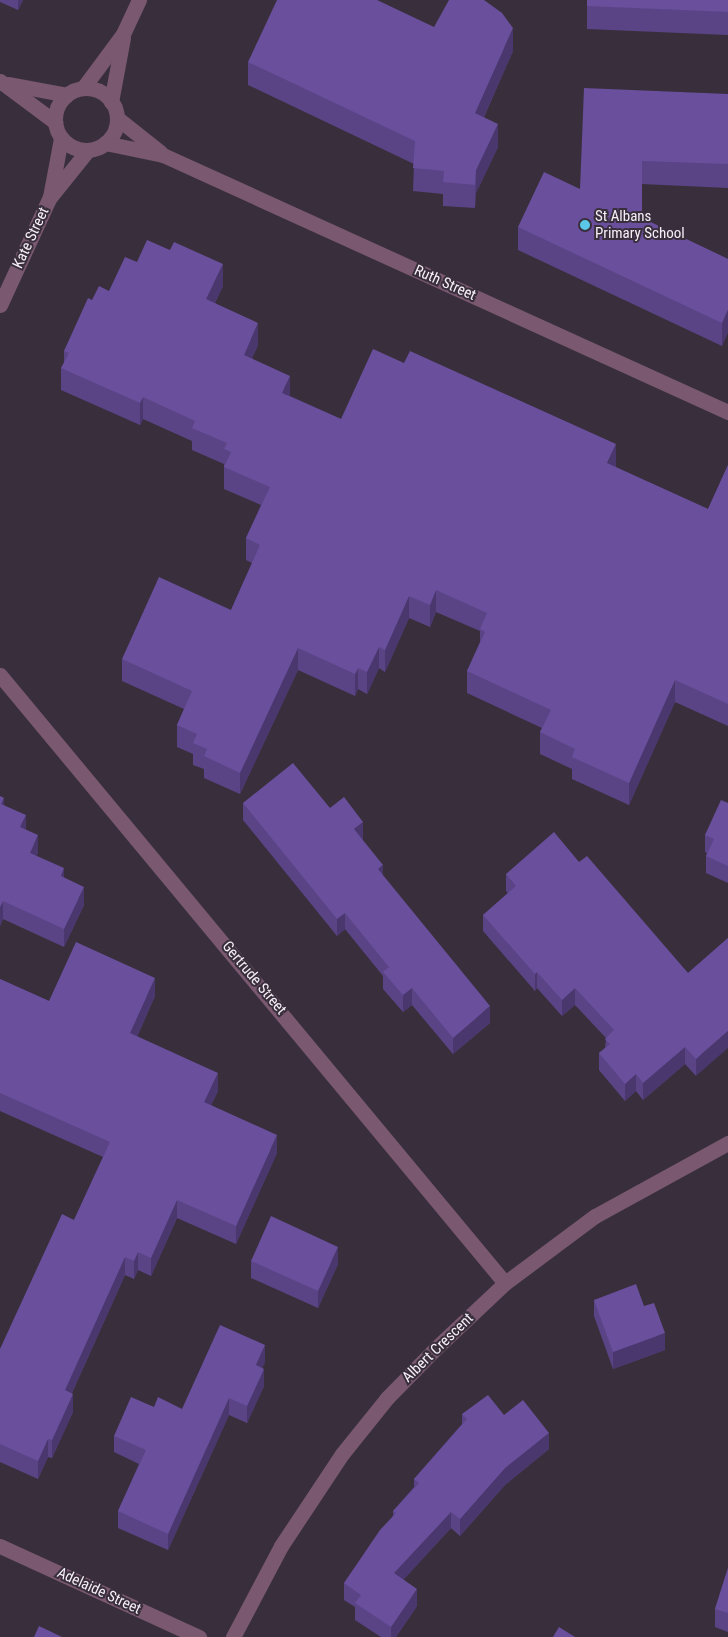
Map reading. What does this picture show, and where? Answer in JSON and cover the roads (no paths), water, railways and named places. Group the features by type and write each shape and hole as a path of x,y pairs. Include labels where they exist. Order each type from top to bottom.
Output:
{"street":[{"path":"111,102 124,34 139,0"},
{"path":"4,82 67,94 83,88 124,34"},
{"path":"4,82 55,122"},
{"path":"67,94 55,112 55,122 61,138 78,149 88,150 105,143 112,136 117,118 111,102 104,94 83,88"},
{"name":"Ruth Street","path":"117,118 163,154 728,412"},
{"name":"Kate Street","path":"50,197 61,138"},
{"name":"Ruth Street","path":"105,143 163,154"},
{"name":"Kate Street","path":"0,305 50,197 88,150"},
{"name":"Gertrude Street","path":"0,675 294,1026 505,1283"},
{"name":"Albert Crescent","path":"233,1637 281,1546 342,1454 387,1398 505,1283 596,1216 728,1143"},
{"name":"Adelaide Street","path":"0,1546 199,1637"}],"place":[{"name":"St Albans Primary School","path":"585,225"}]}
